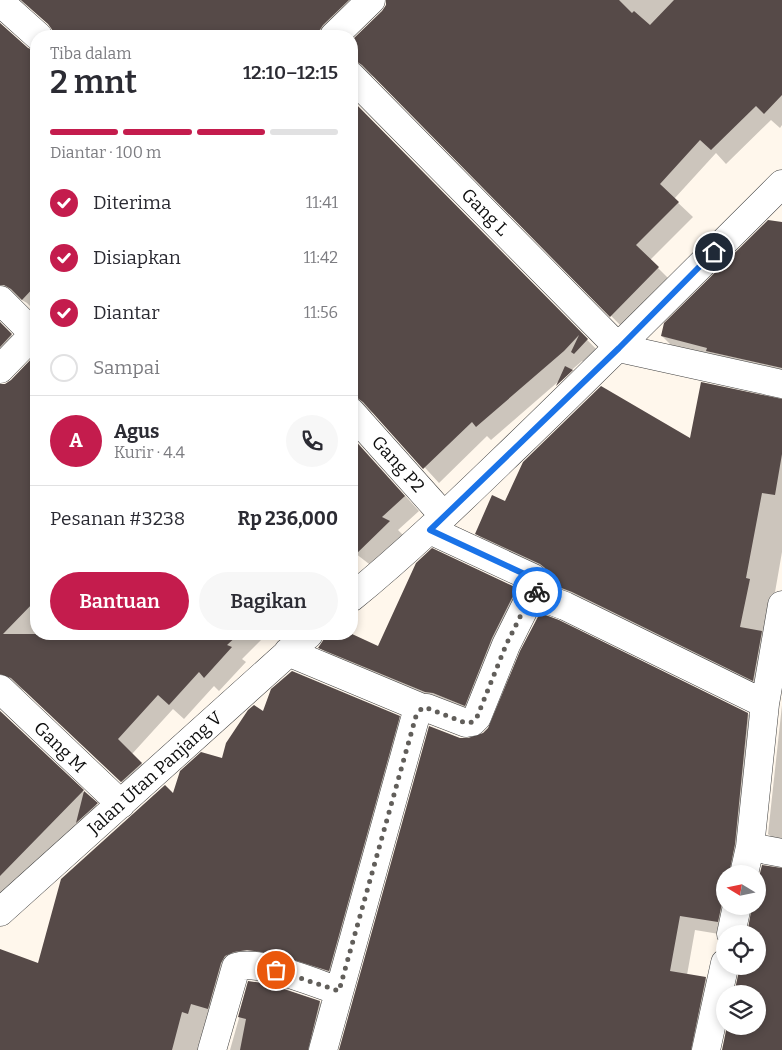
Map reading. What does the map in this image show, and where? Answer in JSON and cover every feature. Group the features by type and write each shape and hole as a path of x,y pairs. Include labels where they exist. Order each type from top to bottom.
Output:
{"street":[{"path":"340,30 371,0"},
{"path":"0,2 31,30"},
{"name":"Gang L","path":"358,83 619,348"},
{"path":"358,592 390,567 437,523 619,348 782,184"},
{"path":"0,300 30,328"},
{"path":"0,369 30,340"},
{"path":"619,348 782,384"},
{"name":"Gang P2","path":"358,421 437,523"},
{"path":"437,523 533,578 538,596"},
{"path":"288,652 422,708 427,708 466,723 472,722 477,717 506,645 526,605 532,598 538,596 565,606 765,704"},
{"path":"746,865 750,847 765,704 782,605"},
{"name":"Jalan Utan Panjang V","path":"0,912 302,640"},
{"name":"Gang M","path":"0,689 121,804"},
{"path":"323,1050 416,716 422,708"},
{"path":"750,847 782,853"},
{"path":"212,1050 236,967 249,964 276,970 339,991"},
{"path":"706,1050 722,975"}],"building":[{"path":"21,0 349,0 320,30 52,30"},
{"path":"386,0 619,0 632,13 634,11 650,25 674,0 782,0 782,95 764,114 756,106 711,150 700,140 660,184 679,202 636,245 659,267 610,317 358,62 358,34 386,5"},
{"path":"0,23 30,49 30,291 22,300 11,289 0,285"},
{"path":"358,106 588,339 574,354 571,352 579,335 564,351 476,427 472,422 423,469 358,398"},
{"path":"768,220 782,222 782,368 706,351 707,348 661,336 664,323"},
{"path":"0,322 12,334 0,347"},
{"path":"30,360 30,606 3,634 30,634 30,640 232,640 227,645 232,647 204,678 199,672 169,705 158,695 118,739 142,763 121,782 11,678 0,674 0,384 5,384"},
{"path":"565,366 573,370 556,386"},
{"path":"701,382 782,399 782,454 775,495 762,493 746,578 750,579 740,627 762,631 753,681 572,592 551,584 545,568 540,564 475,534 492,495 505,501 523,462 601,386 690,438"},
{"path":"358,444 405,496 382,517 390,521 358,552"},
{"path":"432,548 519,589 512,598 492,638 465,706 433,693 425,692 318,648 323,640 358,640 358,637 378,646 416,563"},
{"path":"540,613 559,620 748,713 735,844 731,865 716,865 716,915 719,915 718,922 680,916 670,971 706,977 691,1050 339,1050 429,726 460,738 468,738 483,733 488,728 520,651"},
{"path":"292,671 400,716 329,971 275,954 247,950 234,952 225,956 221,963 208,1009 191,1004 188,1014 182,1012 172,1050 0,1050 0,949 38,963 61,879 165,785 173,793 180,771 201,752 222,758 226,743 248,710 254,705 263,711 271,689"},
{"path":"0,711 84,790 0,876"},
{"path":"84,791 98,803 76,823"},
{"path":"766,866 782,868 782,1050 722,1050 725,1035 766,1035 766,985 736,985 738,975 766,975 766,925 749,925 750,915 766,915"},
{"path":"248,981 269,984 320,1001 308,1050 240,1050 246,1019 238,1017"}],"way so far":[{"path":"276,970 339,991 416,716 422,708 427,708 466,723 472,722 477,717 506,645 526,605 532,598 538,596 537,592"}],"route":[{"path":"537,592 533,578 430,530 619,348 714,252"}]}
